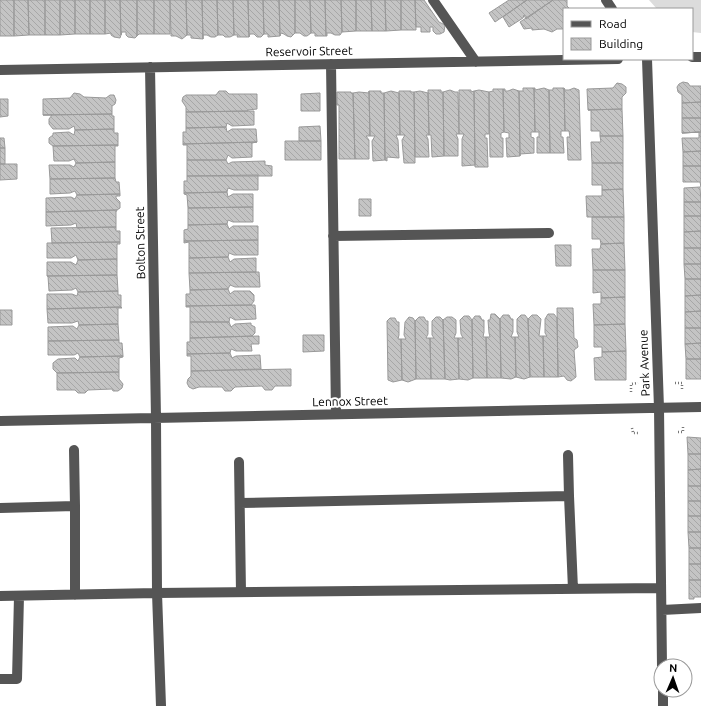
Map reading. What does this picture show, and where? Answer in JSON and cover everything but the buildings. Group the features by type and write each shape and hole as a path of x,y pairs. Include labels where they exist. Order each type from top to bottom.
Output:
{"street":[{"path":"433,0 476,62"},
{"name":"Reservoir Street","path":"0,70 571,60"},
{"name":"Park Avenue","path":"647,60 659,408 662,658"},
{"path":"331,64 336,414"},
{"name":"Bolton Street","path":"150,67 156,418 157,593 161,706"},
{"path":"333,236 549,233"},
{"name":"Lennox Street","path":"0,421 701,407"},
{"path":"74,450 76,506 75,595"},
{"path":"568,455 572,589"},
{"path":"239,462 241,592"},
{"path":"240,503 570,496"},
{"path":"0,508 76,506"},
{"path":"0,596 661,588"},
{"path":"0,679 17,679 19,596"},
{"path":"662,610 701,608"}],"path":[{"path":"631,392 631,384 638,383"},
{"path":"675,383 682,383 682,389"},
{"path":"678,432 683,432 683,425"},
{"path":"632,428 633,433 638,433"}],"shaded area":[{"path":"649,0 701,0 701,33 693,32 693,8 656,8"}]}
